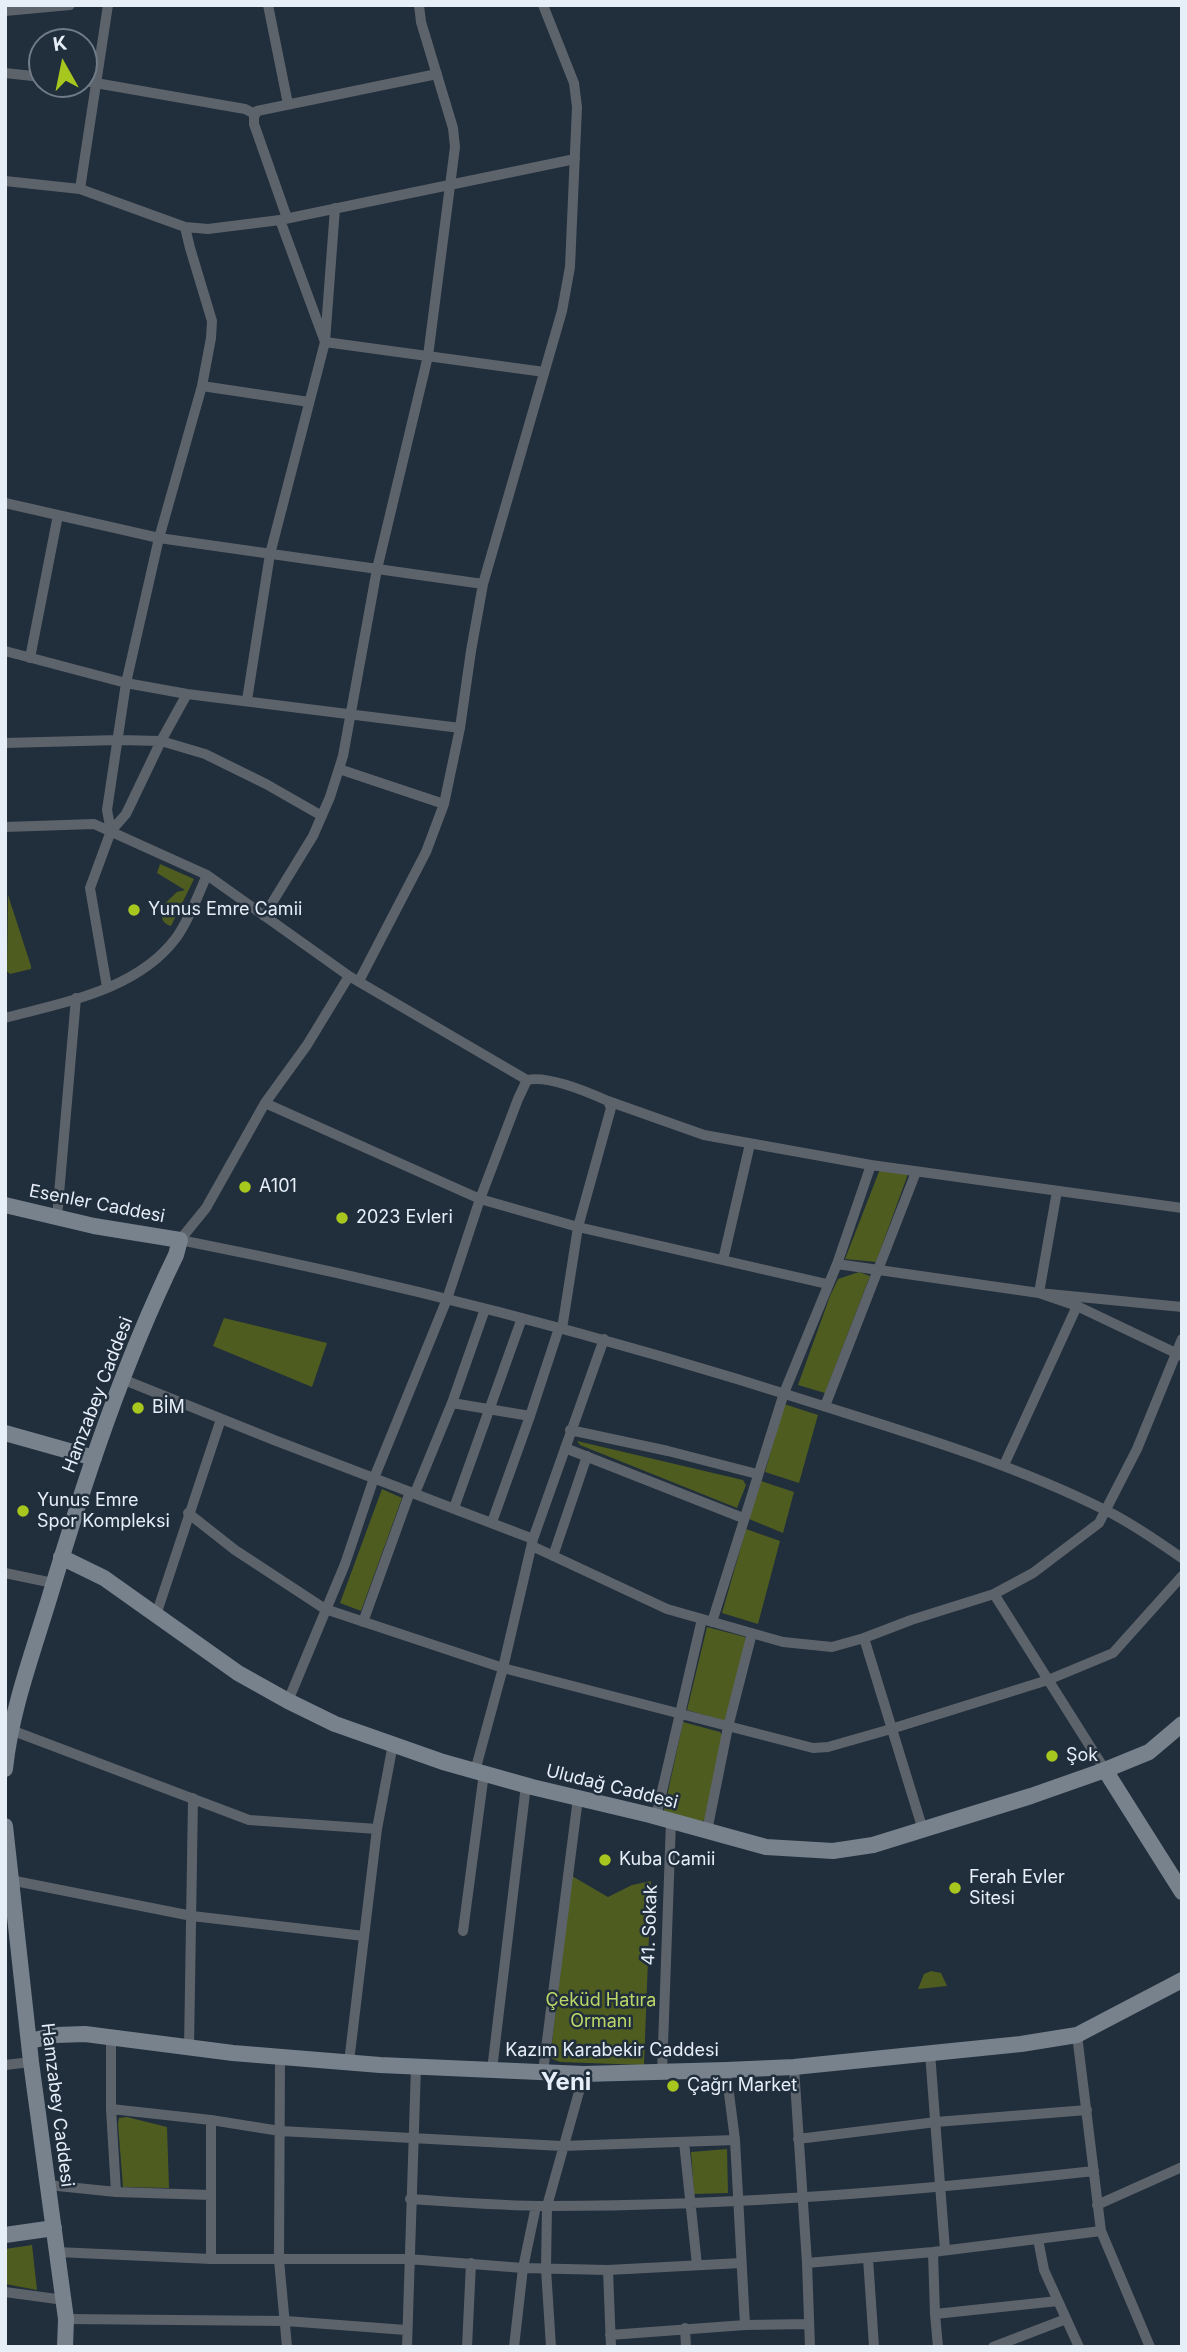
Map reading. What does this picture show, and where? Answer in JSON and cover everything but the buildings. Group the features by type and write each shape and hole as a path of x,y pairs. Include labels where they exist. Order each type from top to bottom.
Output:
{"street":[{"path":"5,11 70,5"},
{"path":"98,75 108,5"},
{"path":"268,5 288,104"},
{"path":"264,916 303,854 322,816 340,769 377,569 428,356 455,147 453,128 418,5"},
{"path":"543,5 574,82 577,107 570,267 562,310 483,584 460,729 444,804 426,852 354,979 265,1103 206,1208 180,1240 284,1260 604,1339 825,1406 1004,1465 1106,1510 1182,1558"},
{"path":"5,73 28,75"},
{"path":"325,342 283,219 254,124 255,114 260,110 288,104 437,75"},
{"path":"98,82 245,109 255,114"},
{"path":"80,189 94,98"},
{"path":"5,181 80,189 186,227 208,229 283,219 575,159"},
{"path":"247,700 270,554 325,342 335,208"},
{"path":"111,831 107,810 126,683 159,537 202,386 212,321 186,227"},
{"path":"325,342 544,372"},
{"path":"202,386 309,402"},
{"path":"5,503 159,537 483,584"},
{"path":"30,658 58,515"},
{"path":"5,651 126,683 187,694 460,729"},
{"path":"107,988 90,888 111,831 127,814 161,741 187,694"},
{"path":"5,743 161,741 205,754 322,816"},
{"path":"340,769 444,804"},
{"path":"5,827 94,824 208,875 354,979 527,1080 536,1078 588,1092 704,1135 750,1144 916,1172 1182,1208"},
{"path":"5,1018 76,998 133,977 177,937 208,875"},
{"path":"57,1217 76,998"},
{"path":"288,1701 345,1564 374,1478 447,1299 480,1199 517,1099 527,1080"},
{"path":"492,1522 560,1328 578,1227 611,1108 608,1101"},
{"path":"265,1103 480,1199 578,1227 827,1284"},
{"path":"723,1261 750,1144"},
{"name":"41. Sokak","path":"662,2073 663,1819 679,1714 707,1620 784,1393 837,1264 871,1165"},
{"path":"825,1406 916,1172"},
{"path":"1039,1293 1057,1191"},
{"name":"Esenler Caddesi","path":"5,1205 117,1230 180,1240"},
{"name":"Hamzabey Caddesi","path":"6,1760 15,1710 110,1407 176,1255 180,1240"},
{"path":"837,1264 1039,1293 1182,1307"},
{"path":"1039,1293 1077,1306 1179,1355"},
{"path":"1004,1465 1077,1306"},
{"path":"363,1622 413,1492 452,1403 485,1309"},
{"path":"454,1508 522,1318"},
{"path":"463,1931 480,1772 532,1543 604,1339"},
{"path":"122,1379 492,1522 553,1556 667,1609 783,1642 832,1647 864,1639 911,1620 994,1594 1044,1564 1099,1523 1137,1449 1179,1355 1182,1339"},
{"path":"452,1403 530,1416"},
{"path":"156,1615 220,1419"},
{"path":"570,1430 757,1474"},
{"path":"5,1433 94,1458"},
{"path":"565,1448 743,1518"},
{"path":"553,1556 587,1457"},
{"path":"188,1513 235,1550 326,1609 503,1668 813,1748 828,1747 891,1729 1048,1679 1112,1653 1182,1576"},
{"name":"Uludağ Caddesi","path":"61,1557 104,1578 238,1673 335,1724 526,1786 766,1847 833,1852 873,1845 1105,1770 1149,1752 1182,1724"},
{"path":"5,1573 53,1583"},
{"path":"994,1594 1182,1892"},
{"path":"707,1831 728,1727 752,1633"},
{"path":"864,1639 923,1830"},
{"path":"11,1730 249,1820 377,1829"},
{"path":"349,2062 377,1829 393,1744"},
{"path":"492,2070 526,1786"},
{"path":"189,2048 193,1798"},
{"path":"543,2072 578,1798"},
{"name":"Hamzabey Caddesi","path":"5,1826 10,1880 9,1909 30,2041 64,2300 65,2347"},
{"path":"10,1880 192,1916 364,1936"},
{"name":"Kazım Karabekir Caddesi","path":"30,2041 57,2035 85,2034 280,2058 584,2074 794,2067 1021,2045 1077,2035 1182,1980"},
{"path":"1077,2035 1101,2231 1150,2347"},
{"path":"111,2037 111,2109 116,2192"},
{"path":"930,2053 945,2250"},
{"path":"280,2058 279,2260 287,2347"},
{"path":"5,2065 31,2062"},
{"path":"407,2347 416,2066"},
{"path":"794,2067 810,2347"},
{"path":"726,2070 735,2140 745,2325"},
{"path":"514,2347 523,2268 584,2074"},
{"path":"111,2109 280,2131 562,2146 735,2140"},
{"path":"798,2139 936,2122 1087,2110"},
{"path":"211,2120 211,2259"},
{"path":"684,2142 697,2265"},
{"path":"1097,2206 1182,2167"},
{"path":"410,2199 541,2206 690,2203 940,2188 1094,2171"},
{"path":"48,2185 116,2192 211,2195"},
{"path":"541,2206 551,2347"},
{"path":"5,2235 54,2228"},
{"path":"807,2263 933,2252 1101,2231"},
{"path":"1038,2239 1044,2270 1079,2347"},
{"path":"57,2252 211,2259 408,2259 523,2268 608,2270 741,2263"},
{"path":"933,2252 938,2347"},
{"path":"868,2258 874,2347"},
{"path":"467,2347 471,2263"},
{"path":"608,2270 610,2341 685,2328 809,2324"},
{"path":"5,2292 64,2300"},
{"path":"935,2314 1058,2301"},
{"path":"66,2319 286,2321 406,2330"},
{"path":"993,2347 1066,2319"},
{"path":"685,2328 686,2347"}],"green space":[{"path":"160,864 194,879 171,926 163,921 160,908 177,892 185,890 157,873"},
{"path":"8,895 31,966 31,969 10,974 7,971"},
{"path":"880,1169 908,1174 876,1262 845,1259"},
{"path":"859,1272 870,1276 825,1393 798,1385 838,1279"},
{"path":"224,1318 327,1343 312,1387 213,1346"},
{"path":"784,1404 818,1415 799,1483 765,1472"},
{"path":"577,1441 743,1480 746,1485 737,1508 580,1445"},
{"path":"761,1481 794,1492 783,1533 749,1519"},
{"path":"382,1489 402,1498 361,1611 340,1603"},
{"path":"746,1529 780,1541 758,1624 722,1613"},
{"path":"707,1627 745,1637 746,1640 725,1721 687,1710"},
{"path":"683,1722 720,1732 722,1735 706,1819 698,1824 667,1815 664,1810"},
{"name":"Çeküd Hatıra Ormanı","path":"572,1876 608,1897 632,1885 651,1881 644,2065 560,2062 550,2058"},
{"path":"931,1971 941,1973 947,1986 918,1989 924,1974"},
{"path":"127,2117 167,2127 169,2188 123,2187 118,2124 119,2118"},
{"path":"727,2149 728,2193 694,2194 691,2152"},
{"path":"32,2245 37,2290 5,2284 5,2249"}],"place":[{"name":"Yunus Emre Camii","path":"134,910"},
{"name":"A101","path":"245,1187"},
{"name":"2023 Evleri","path":"342,1218"},
{"name":"BİM","path":"138,1408"},
{"name":"Yunus Emre Spor Kompleksi","path":"23,1511"},
{"name":"Şok","path":"1052,1756"},
{"name":"Kuba Camii","path":"605,1860"},
{"name":"Ferah Evler Sitesi","path":"955,1888"},
{"name":"Çağrı Market","path":"673,2086"}],"district":[{"name":"Yeni","path":"566,2083"}]}
